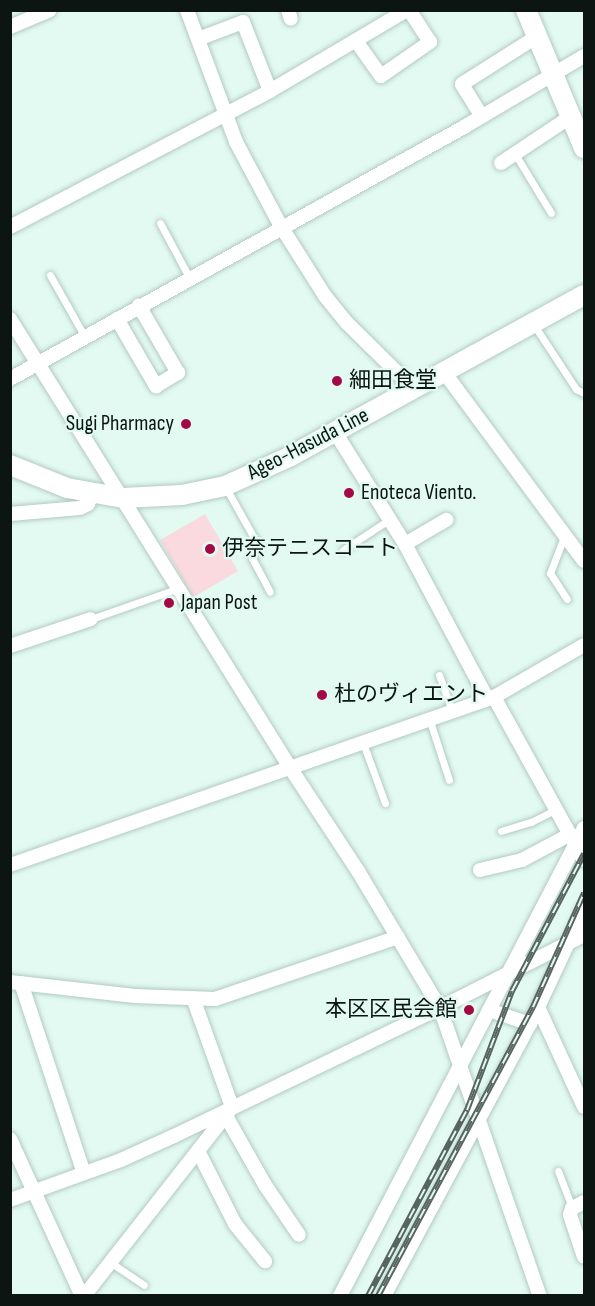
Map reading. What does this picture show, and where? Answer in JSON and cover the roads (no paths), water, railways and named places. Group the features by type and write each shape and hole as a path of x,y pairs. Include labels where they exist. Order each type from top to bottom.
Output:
{"main road":[{"path":"526,10 551,74 585,148"},
{"name":"Ageo-Hasuda Line","path":"10,465 46,481 92,494 123,498 182,495 225,486 257,473 335,432 585,294"}],"street":[{"path":"10,27 50,10"},
{"path":"187,10 227,112 236,142 282,228 325,296 347,323 414,388"},
{"path":"10,227 270,91 408,10 430,42 381,76 356,41"},
{"path":"198,39 243,22 270,91"},
{"path":"481,115 462,84 536,37"},
{"path":"10,379 464,127 585,56"},
{"path":"501,163 570,117"},
{"path":"117,319 156,386 178,373 139,306"},
{"path":"10,319 398,937 440,1008 540,1296"},
{"path":"444,372 585,561"},
{"path":"335,432 405,544 490,697 585,860"},
{"path":"10,514 80,508 88,504 92,494"},
{"path":"405,544 446,520"},
{"path":"10,646 91,619"},
{"path":"10,865 291,769 490,697 585,645"},
{"path":"480,870 522,860 573,839 585,828"},
{"path":"340,1296 489,1010 573,839"},
{"path":"384,1296 530,1024 564,947 585,909"},
{"path":"10,1200 121,1160 229,1112 585,935"},
{"path":"84,1173 16,983 135,996 215,999 398,937"},
{"path":"193,998 229,1112 265,1185 299,1235"},
{"path":"538,1007 585,1107"},
{"path":"489,1010 530,1024"},
{"path":"10,1139 83,1296 229,1112"},
{"path":"198,1151 235,1224 264,1261"},
{"path":"578,1205 570,1215 585,1257"}],"lane":[{"path":"514,154 552,213"},
{"path":"160,223 190,279"},
{"path":"51,275 85,337"},
{"path":"532,323 576,389 585,393"},
{"path":"225,486 258,545 252,558 270,592"},
{"path":"343,550 390,519"},
{"path":"565,534 550,573 567,599"},
{"path":"91,619 180,588"},
{"path":"439,675 452,711"},
{"path":"429,718 449,780"},
{"path":"363,743 385,803"},
{"path":"501,831 531,822 557,809"},
{"path":"558,1171 578,1205"},
{"path":"110,1262 144,1285"}],"railway":[{"path":"368,1296 467,1110 512,991 584,854"},
{"path":"378,1296 533,1007 584,893"}],"place":[{"name":"細田食堂","path":"337,381"},
{"name":"Sugi Pharmacy","path":"186,424"},
{"name":"Enoteca Viento.","path":"349,493"},
{"name":"伊奈テニスコート","path":"210,549"},
{"name":"Japan Post","path":"169,603"},
{"name":"杜のヴィエント","path":"322,695"},
{"name":"本区区民会館","path":"469,1010"}]}
